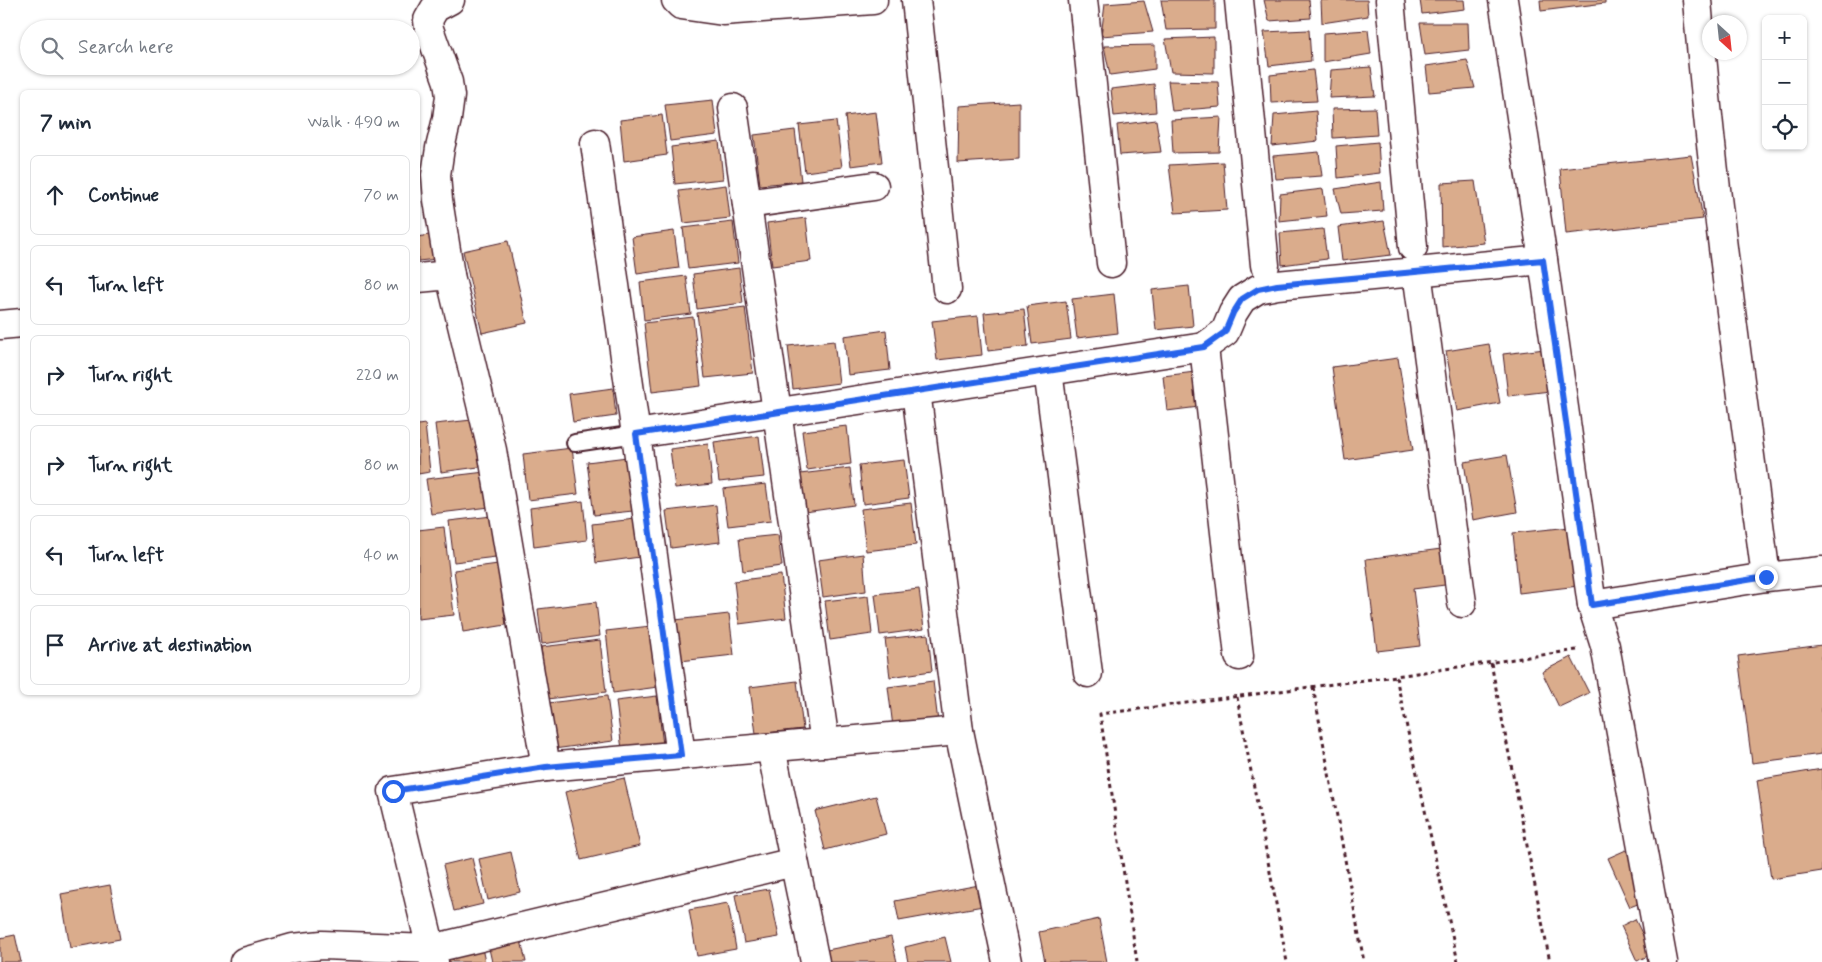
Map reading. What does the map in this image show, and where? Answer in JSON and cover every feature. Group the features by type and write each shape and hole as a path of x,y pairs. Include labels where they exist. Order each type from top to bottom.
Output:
{"street":[{"path":"450,0 435,8 428,20 429,30 448,82 450,96 448,119 440,148 436,175 438,200 450,275 492,450 546,767"},
{"path":"676,0 681,5 723,11 873,0"},
{"path":"916,0 947,289"},
{"path":"1083,0 1111,263"},
{"path":"1238,0 1265,265"},
{"path":"1390,0 1415,259 1462,603"},
{"path":"1503,0 1543,260 1592,605 1605,646 1663,962"},
{"path":"1697,0 1703,78 1721,233 1766,577"},
{"path":"733,108 825,743"},
{"path":"595,143 681,755"},
{"path":"747,204 874,186"},
{"path":"636,434 1204,347 1225,332 1233,313 1242,299 1258,289 1277,285 1415,259 1543,260"},
{"path":"420,278 450,275"},
{"path":"0,325 20,323"},
{"path":"1204,347 1239,656"},
{"path":"1048,371 1088,673"},
{"path":"916,391 958,731 1007,962"},
{"path":"1592,605 1766,577 1822,571"},
{"path":"432,955 393,791 546,767 958,731"},
{"path":"771,748 816,962"},
{"path":"244,962 293,948 322,945 432,955 794,862"}],"lane":[{"path":"575,443 636,434"}],"path":[{"path":"1137,962 1100,714 1396,676 1605,646"},
{"path":"1491,663 1550,962"},
{"path":"1396,676 1458,962"},
{"path":"1313,687 1364,962"},
{"path":"1237,697 1287,962"}],"building":[{"path":"1161,0 1215,0 1215,29 1166,30"},
{"path":"1264,0 1309,0 1311,18 1269,21"},
{"path":"1321,0 1367,0 1368,16 1322,23"},
{"path":"1420,0 1464,0 1465,9 1422,14"},
{"path":"1540,0 1605,0 1605,3 1541,11"},
{"path":"1144,1 1153,32 1101,36 1105,4"},
{"path":"1420,23 1468,23 1469,50 1425,55"},
{"path":"1309,30 1311,61 1269,66 1264,32"},
{"path":"1368,30 1371,54 1323,62 1323,33"},
{"path":"1214,37 1214,73 1171,72 1165,39"},
{"path":"1155,45 1155,69 1110,75 1104,46"},
{"path":"1467,60 1475,88 1429,92 1426,66"},
{"path":"1371,67 1375,96 1329,98 1331,70"},
{"path":"1313,70 1317,101 1271,103 1270,75"},
{"path":"1168,81 1218,82 1220,107 1172,111"},
{"path":"1154,84 1156,112 1114,116 1111,89"},
{"path":"713,100 717,135 670,141 665,105"},
{"path":"1019,102 1019,159 958,163 959,106"},
{"path":"1375,108 1377,135 1333,138 1332,109"},
{"path":"1316,111 1318,141 1272,146 1274,115"},
{"path":"876,112 882,162 851,166 845,116"},
{"path":"662,115 667,155 624,161 620,120"},
{"path":"1221,117 1219,152 1173,153 1171,120"},
{"path":"1156,120 1161,152 1120,155 1117,125"},
{"path":"836,121 842,167 805,172 799,125"},
{"path":"795,130 801,181 760,185 754,135"},
{"path":"719,141 723,179 675,184 671,147"},
{"path":"1378,142 1380,173 1338,178 1336,146"},
{"path":"1319,152 1322,176 1276,179 1273,156"},
{"path":"1691,155 1703,219 1566,234 1560,169"},
{"path":"1223,162 1227,210 1175,213 1169,165"},
{"path":"1475,181 1484,243 1442,247 1441,183"},
{"path":"1381,182 1383,211 1341,214 1335,189"},
{"path":"726,185 730,218 684,223 679,191"},
{"path":"1323,189 1327,216 1279,221 1280,194"},
{"path":"806,218 811,261 772,266 767,223"},
{"path":"1384,221 1391,255 1342,261 1338,227"},
{"path":"733,222 738,263 688,269 683,228"},
{"path":"1323,229 1327,259 1282,265 1280,233"},
{"path":"674,231 679,268 637,274 632,237"},
{"path":"434,234 437,259 420,261 420,237"},
{"path":"508,241 527,323 482,333 463,251"},
{"path":"739,268 743,303 697,309 693,274"},
{"path":"686,276 691,314 644,320 640,282"},
{"path":"1189,286 1193,326 1156,330 1152,290"},
{"path":"1114,294 1118,333 1077,338 1072,299"},
{"path":"1066,301 1071,339 1032,344 1027,306"},
{"path":"745,307 753,373 705,378 697,313"},
{"path":"1024,309 1028,346 988,351 984,313"},
{"path":"978,316 982,355 937,360 932,321"},
{"path":"693,317 701,386 652,392 644,323"},
{"path":"886,330 890,370 848,375 844,336"},
{"path":"834,341 839,383 793,389 788,346"},
{"path":"1489,344 1500,403 1457,411 1446,351"},
{"path":"1545,349 1550,391 1508,396 1503,354"},
{"path":"1398,358 1413,450 1345,460 1332,367"},
{"path":"1195,372 1199,407 1167,411 1163,376"},
{"path":"613,388 616,416 573,422 569,394"},
{"path":"481,419 486,466 441,472 435,424"},
{"path":"425,424 430,472 420,474 420,425"},
{"path":"847,426 851,464 807,470 802,431"},
{"path":"759,436 764,477 719,482 714,442"},
{"path":"708,444 712,484 675,488 670,449"},
{"path":"572,448 578,494 528,500 523,454"},
{"path":"1507,455 1517,512 1473,520 1464,462"},
{"path":"627,457 633,511 594,515 587,462"},
{"path":"904,460 909,498 863,504 859,465"},
{"path":"850,468 854,505 805,512 800,474"},
{"path":"485,472 490,507 431,514 426,479"},
{"path":"766,484 771,521 728,526 723,489"},
{"path":"583,501 587,540 534,547 530,508"},
{"path":"911,503 916,545 866,551 861,509"},
{"path":"716,505 720,542 671,548 666,511"},
{"path":"492,516 496,557 454,562 449,521"},
{"path":"635,519 640,557 596,563 592,524"},
{"path":"1580,526 1587,585 1519,593 1513,533"},
{"path":"444,527 454,615 420,619 420,530"},
{"path":"778,535 782,566 743,571 739,539"},
{"path":"1441,549 1445,585 1413,589 1420,646 1377,651 1366,559"},
{"path":"863,554 866,591 823,597 818,560"},
{"path":"498,564 506,625 463,632 454,570"},
{"path":"781,575 786,618 739,624 734,581"},
{"path":"919,589 924,629 880,635 875,594"},
{"path":"868,596 872,634 830,640 825,601"},
{"path":"596,602 600,636 542,644 538,609"},
{"path":"729,614 734,655 680,661 675,620"},
{"path":"651,626 658,687 613,693 606,631"},
{"path":"928,634 932,671 890,677 885,639"},
{"path":"600,640 606,692 547,699 541,647"},
{"path":"1822,645 1822,754 1752,763 1738,656"},
{"path":"1571,657 1589,693 1559,707 1542,672"},
{"path":"797,681 803,729 756,734 750,687"},
{"path":"933,681 938,722 893,727 888,687"},
{"path":"607,696 613,741 554,749 548,703"},
{"path":"657,696 663,745 622,750 616,701"},
{"path":"1822,769 1822,871 1771,879 1757,780"},
{"path":"624,778 640,846 581,860 565,792"},
{"path":"876,796 886,834 825,850 815,811"},
{"path":"1626,850 1648,900 1630,907 1608,858"},
{"path":"511,852 520,892 488,900 479,859"},
{"path":"472,858 483,904 454,911 443,865"},
{"path":"110,885 120,939 70,948 61,894"},
{"path":"979,885 983,906 899,921 895,901"},
{"path":"769,889 779,937 744,943 735,895"},
{"path":"728,903 736,949 697,956 689,910"},
{"path":"1099,919 1107,962 1045,962 1039,932"},
{"path":"1635,919 1652,954 1637,961 1621,926"},
{"path":"15,935 21,962 0,962 0,938"},
{"path":"520,936 526,962 492,962 488,944"},
{"path":"891,937 897,962 830,962 827,950"},
{"path":"945,937 951,962 908,962 905,947"},
{"path":"482,948 485,962 445,962 443,956"}],"route":[{"path":"393,791 546,767 681,755 636,434 1204,347 1225,332 1233,313 1242,299 1258,289 1277,285 1543,260 1592,605 1766,577"}]}
